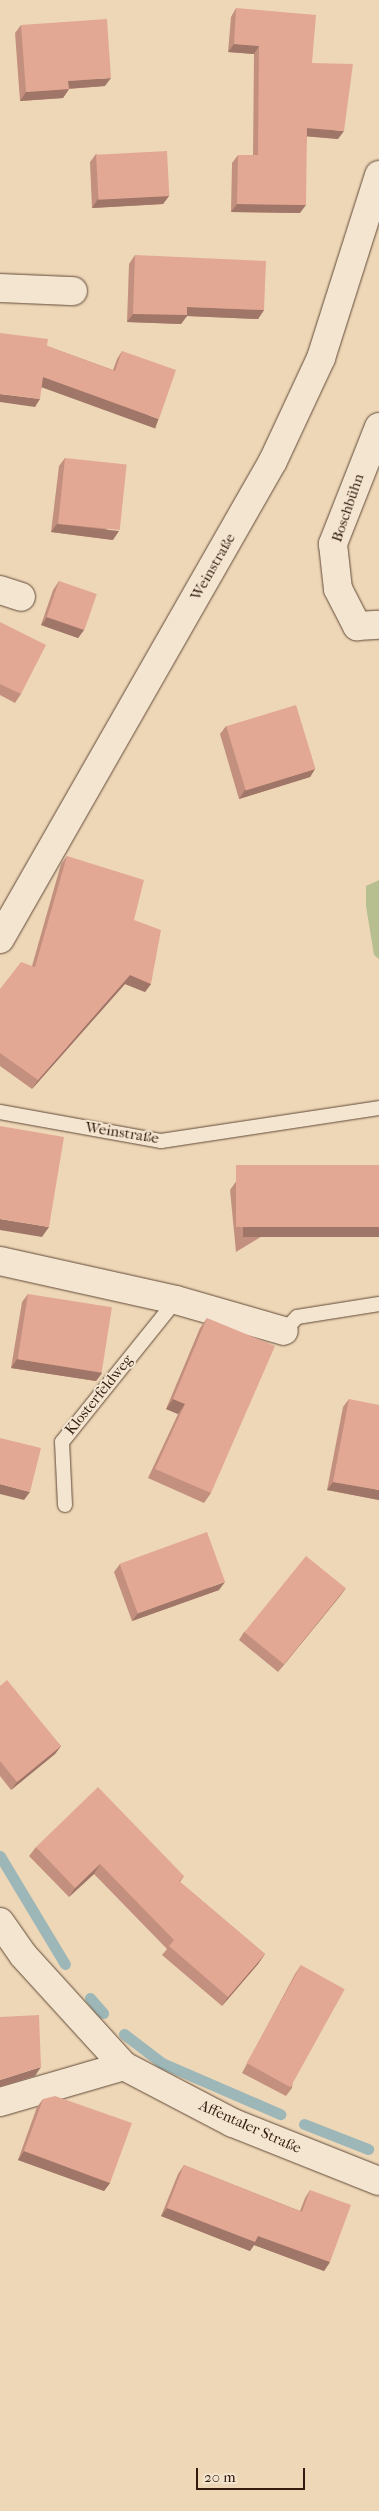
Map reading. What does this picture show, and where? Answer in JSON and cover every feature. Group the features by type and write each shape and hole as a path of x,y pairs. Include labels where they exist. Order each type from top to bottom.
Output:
{"street":[{"name":"Weinstraße","path":"3,928 273,461 320,358 379,175"},
{"path":"0,288 73,290"},
{"name":"Boschbühn","path":"379,427 333,544 338,589 356,626 379,624"},
{"path":"0,1261 176,1300 284,1331"},
{"name":"Affentaler Straße","path":"0,1922 23,1955 124,2066 233,2123 379,2181"},
{"path":"0,2102 124,2066"}],"lane":[{"name":"Weinstraße","path":"0,1112 160,1141 275,1122 379,1108"},
{"name":"Klosterfeldweg","path":"65,1505 62,1442 176,1300"},
{"path":"284,1331 297,1317 379,1304"}],"green space":[{"path":"379,880 379,959 374,955 366,906 366,886"}],"building":[{"path":"236,8 316,15 312,63 353,64 344,131 307,128 306,205 237,204 238,155 258,155 259,46 234,44"},
{"path":"107,19 111,78 68,81 69,89 26,92 21,25"},
{"path":"167,151 169,196 98,200 96,155"},
{"path":"135,255 266,261 264,310 187,307 187,315 133,314"},
{"path":"0,333 48,339 47,346 115,371 122,351 176,370 159,419 43,377 40,399 0,394"},
{"path":"65,458 127,464 120,530 58,524"},
{"path":"59,581 97,594 84,630 47,617"},
{"path":"0,622 46,645 21,694 0,684"},
{"path":"296,705 316,769 246,790 226,726"},
{"path":"67,856 144,880 134,920 161,930 151,984 130,975 38,1080 0,1053 0,989 21,962 35,967"},
{"path":"0,1126 64,1137 49,1227 0,1219"},
{"path":"236,1165 379,1165 379,1227 236,1227"},
{"path":"28,1294 112,1307 102,1372 18,1359"},
{"path":"207,1318 275,1346 211,1493 155,1469 185,1404 173,1399"},
{"path":"349,1399 379,1405 379,1490 333,1482"},
{"path":"0,1438 41,1448 30,1492 0,1484"},
{"path":"207,1532 225,1582 138,1614 120,1564"},
{"path":"306,1556 346,1588 284,1664 244,1632"},
{"path":"7,1680 61,1746 17,1782 0,1761 0,1686"},
{"path":"98,1787 184,1876 179,1881 265,1954 228,1997 169,1946 174,1940 100,1864 75,1888 36,1847"},
{"path":"301,1965 345,1989 290,2087 247,2063"},
{"path":"39,2015 41,2067 0,2080 0,2017"},
{"path":"55,2096 132,2123 110,2183 24,2151 43,2099"},
{"path":"184,2165 302,2212 310,2190 351,2205 330,2262 258,2236 255,2242 167,2208"}],"waterway":[{"path":"0,1856 65,1964"},
{"path":"90,1998 103,2013"},
{"path":"124,2034 162,2063 280,2114"},
{"path":"304,2124 368,2149"}]}
